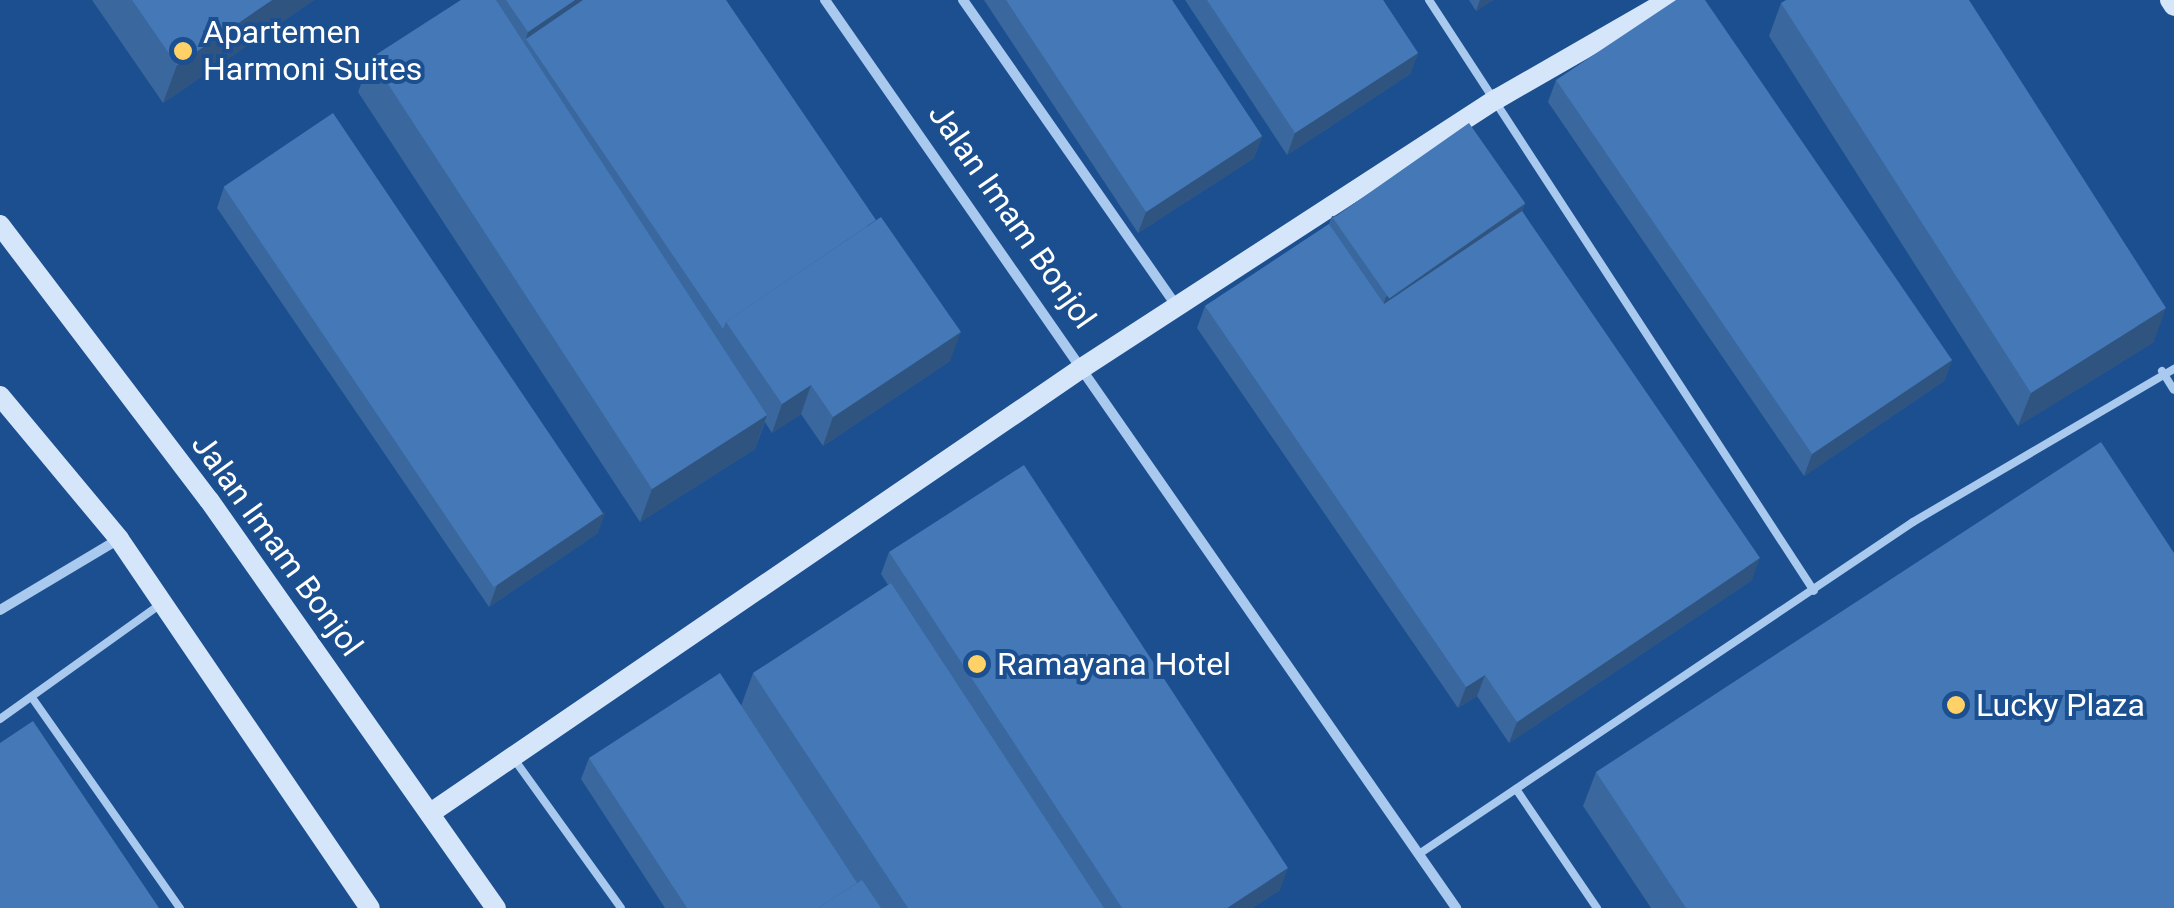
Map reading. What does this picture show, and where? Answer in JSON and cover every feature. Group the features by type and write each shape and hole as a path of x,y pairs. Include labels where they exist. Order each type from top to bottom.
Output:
{"street":[{"name":"Jalan Imam Bonjol","path":"825,0 1456,908"},
{"path":"963,0 1176,306"},
{"path":"432,812 1176,306 1497,99 1669,0"},
{"name":"Jalan Imam Bonjol","path":"0,225 209,500 496,908"},
{"path":"0,396 119,539 370,908"},
{"path":"0,610 119,539"}],"lane":[{"path":"1429,0 1814,591"},
{"path":"1418,854 1913,522 2162,371 2174,369"},
{"path":"2162,371 2174,390"},
{"path":"0,719 163,603"},
{"path":"33,699 180,908"},
{"path":"512,756 621,908"},
{"path":"1516,789 1597,908"}],"building":[{"path":"132,0 272,0 177,65"},
{"path":"461,0 496,0 767,415 652,489 371,58"},
{"path":"506,0 575,0 528,32"},
{"path":"583,0 726,0 876,220 726,322 723,329 526,39"},
{"path":"1006,0 1172,0 1262,136 1146,212"},
{"path":"1207,0 1383,0 1418,53 1295,133"},
{"path":"1676,0 1705,0 1952,360 1812,454 1556,80"},
{"path":"1969,0 2166,308 2031,393 1781,3"},
{"path":"333,113 603,513 494,587 224,187"},
{"path":"1469,123 1525,203 1389,298 1333,218"},
{"path":"1522,211 1760,558 1517,722 1485,675 1466,687 1205,306 1329,224 1384,304"},
{"path":"881,217 961,332 833,417 811,385 782,404 726,322"},
{"name":"Lucky Plaza","path":"2101,442 2174,553 2174,908 1686,908 1596,772"},
{"path":"1024,465 1288,868 1227,908 1122,908 889,552"},
{"path":"891,583 1104,908 908,908 753,673"},
{"path":"720,673 857,883 818,908 687,908 589,758"},
{"path":"33,721 159,908 0,908 0,743"},
{"path":"862,880 881,908 818,908"}],"place":[{"name":"Apartemen Harmoni Suites","path":"183,51"},
{"name":"Ramayana Hotel","path":"977,664"},
{"name":"Lucky Plaza","path":"1956,705"}]}
